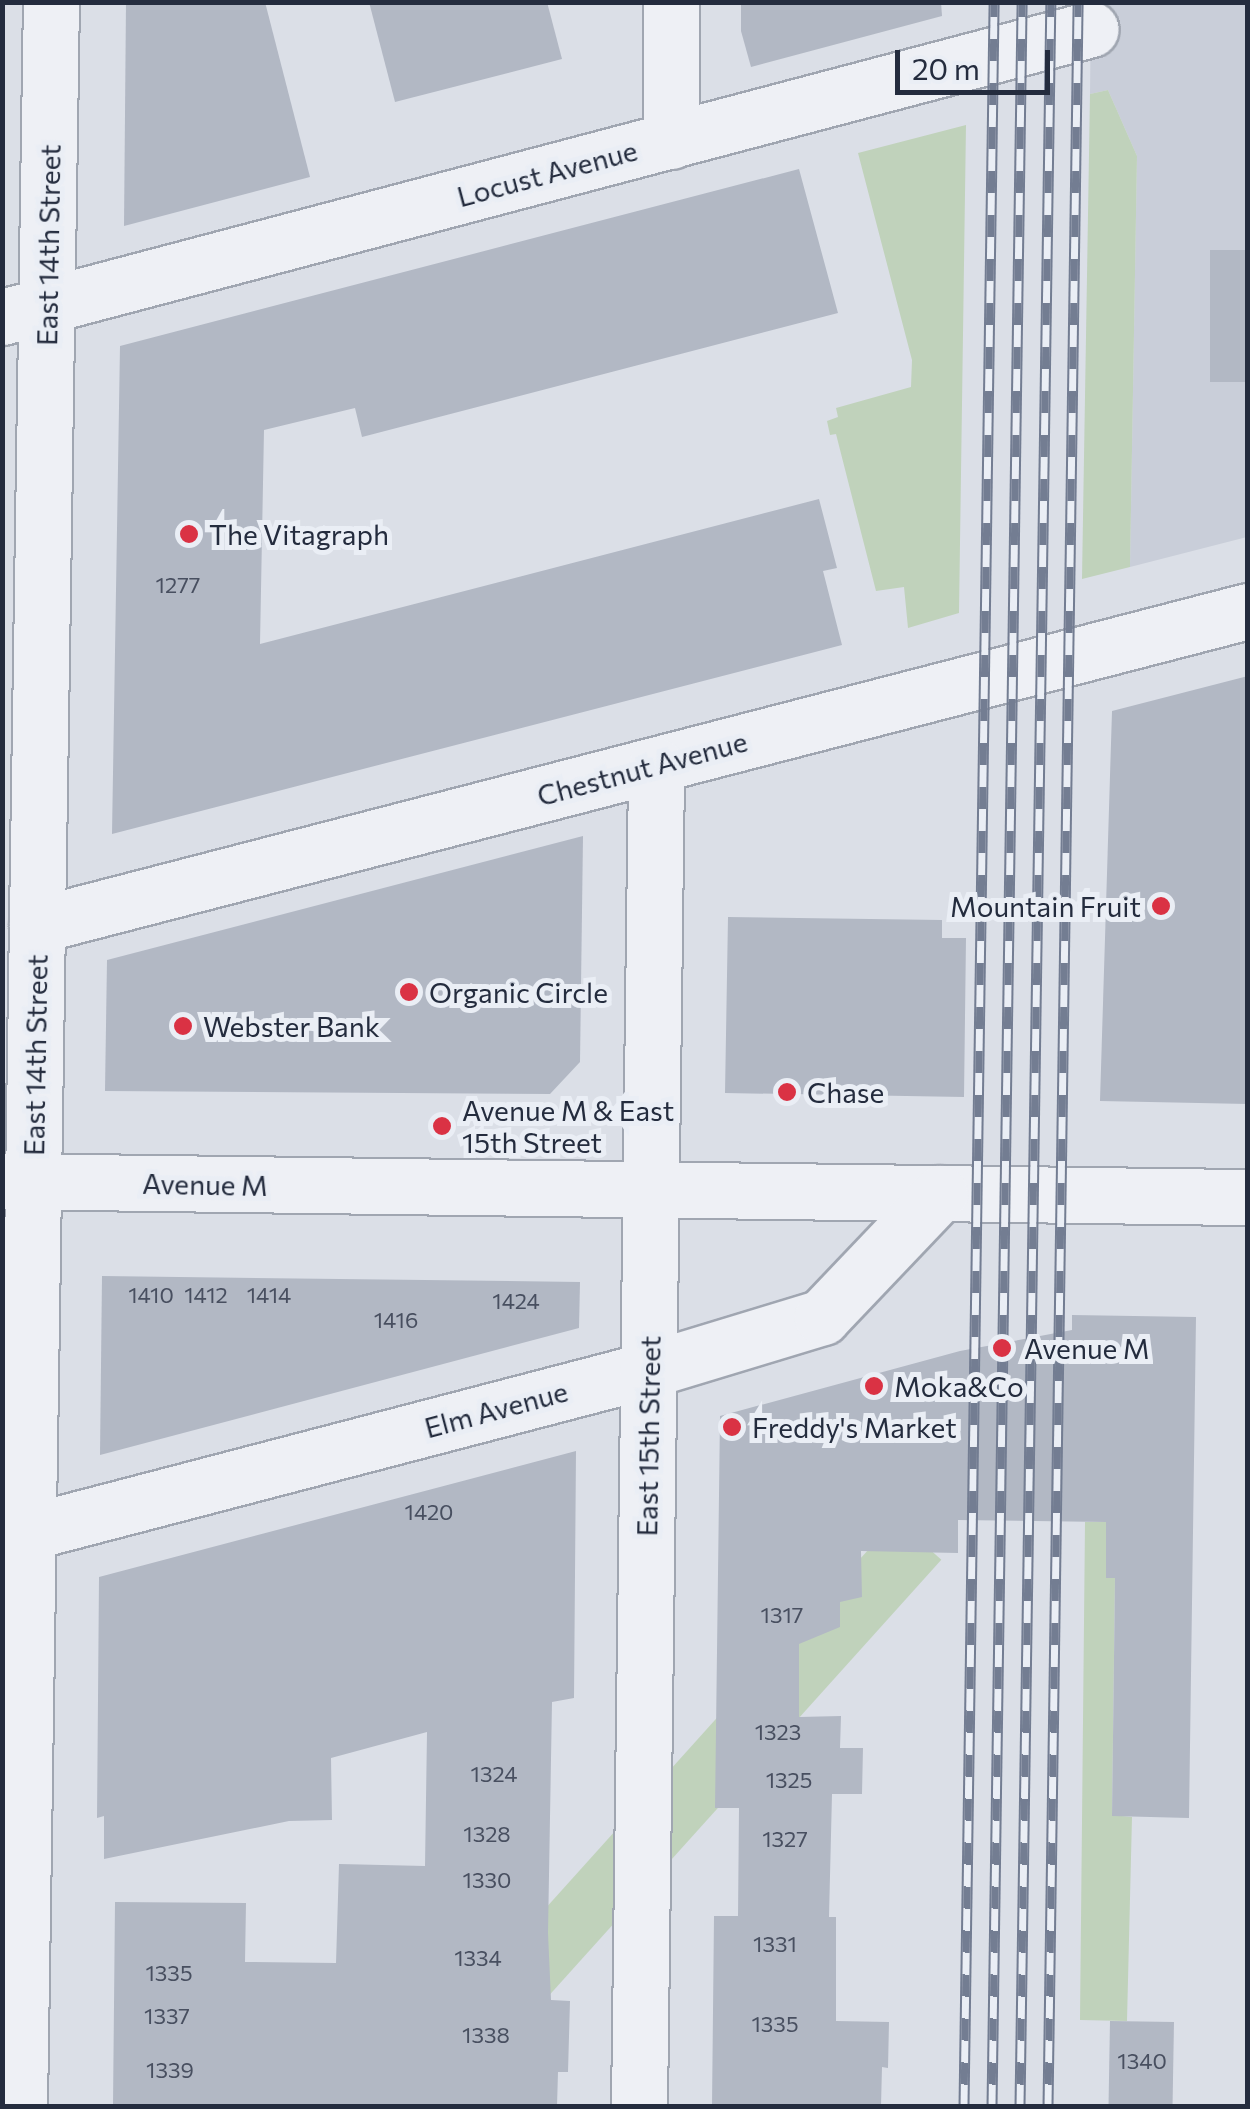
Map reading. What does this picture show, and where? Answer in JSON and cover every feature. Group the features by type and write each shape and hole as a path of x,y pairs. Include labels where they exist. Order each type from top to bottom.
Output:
{"street":[{"name":"East 14th Street","path":"20,2106 14,1536 18,1181 37,925 25,311 51,2"},
{"path":"671,2 671,141"},
{"name":"Locust Avenue","path":"25,311 1091,29"},
{"name":"Chestnut Avenue","path":"37,925 1248,611"},
{"name":"East 15th Street","path":"639,2106 656,765"},
{"name":"Avenue M","path":"18,1181 1248,1197"},
{"name":"Elm Avenue","path":"14,1536 648,1370 822,1317 940,1193"}],"shaded area":[{"path":"1091,3 1247,3 1247,537 1130,567 1137,156 1108,90 1090,94"}],"green space":[{"path":"1108,90 1137,156 1130,567 1082,579 1090,94"},
{"path":"966,125 959,613 908,628 904,587 876,591 836,434 830,435 827,421 838,417 836,408 911,387 912,360 858,153"},
{"path":"896,1519 941,1560 549,1996 503,1955"},
{"path":"1085,1522 1106,1522 1106,1577 1115,1578 1112,1815 1132,1817 1127,2021 1080,2020"}],"building":[{"path":"126,2 265,2 310,177 124,226"},
{"path":"369,2 547,2 562,59 395,102"},
{"path":"741,2 941,2 942,16 751,67 741,31"},
{"name":"The Vitagraph","path":"799,169 838,313 362,437 355,408 264,430 260,644 819,499 837,568 823,571 842,645 112,834 120,346"},
{"path":"1210,250 1248,250 1248,382 1210,382"},
{"name":"Mountain Fruit","path":"1248,676 1248,1104 1100,1101 1112,711"},
{"path":"583,836 580,1062 550,1094 105,1091 107,960"},
{"path":"728,917 942,920 942,938 966,938 964,1097 725,1093"},
{"path":"102,1276 580,1282 579,1328 100,1455"},
{"path":"1072,1315 1196,1317 1189,1818 1112,1816 1115,1578 1106,1578 1106,1522 958,1520 958,1553 861,1551 862,1597 840,1602 840,1627 799,1644 799,1717 841,1716 840,1748 863,1748 862,1794 832,1794 829,1917 836,1917 836,2021 889,2022 888,2068 882,2067 881,2106 712,2106 714,1916 738,1916 739,1808 715,1808 720,1416 960,1351 1072,1330"},
{"path":"576,1451 574,1698 552,1702 548,1933 551,2000 570,2001 568,2072 558,2072 557,2106 113,2106 115,1902 246,1903 245,1962 336,1963 339,1864 425,1866 427,1732 331,1758 332,1820 289,1821 104,1859 104,1816 97,1818 99,1577"},
{"path":"1110,2021 1174,2022 1173,2106 1109,2106"}],"railway":[{"path":"964,2106 994,2"},
{"path":"992,2106 1022,2"},
{"path":"1020,2106 1051,2"},
{"path":"1048,2106 1078,2"}],"place":[{"name":"The Vitagraph","path":"189,534"},
{"name":"Mountain Fruit","path":"1161,906"},
{"name":"Organic Circle","path":"409,992"},
{"name":"Webster Bank","path":"183,1026"},
{"name":"Chase","path":"787,1092"},
{"name":"Avenue M & East 15th Street","path":"442,1126"},
{"name":"Avenue M","path":"1002,1348"},
{"name":"Moka&Co","path":"874,1386"},
{"name":"Freddy's Market","path":"732,1427"}]}
